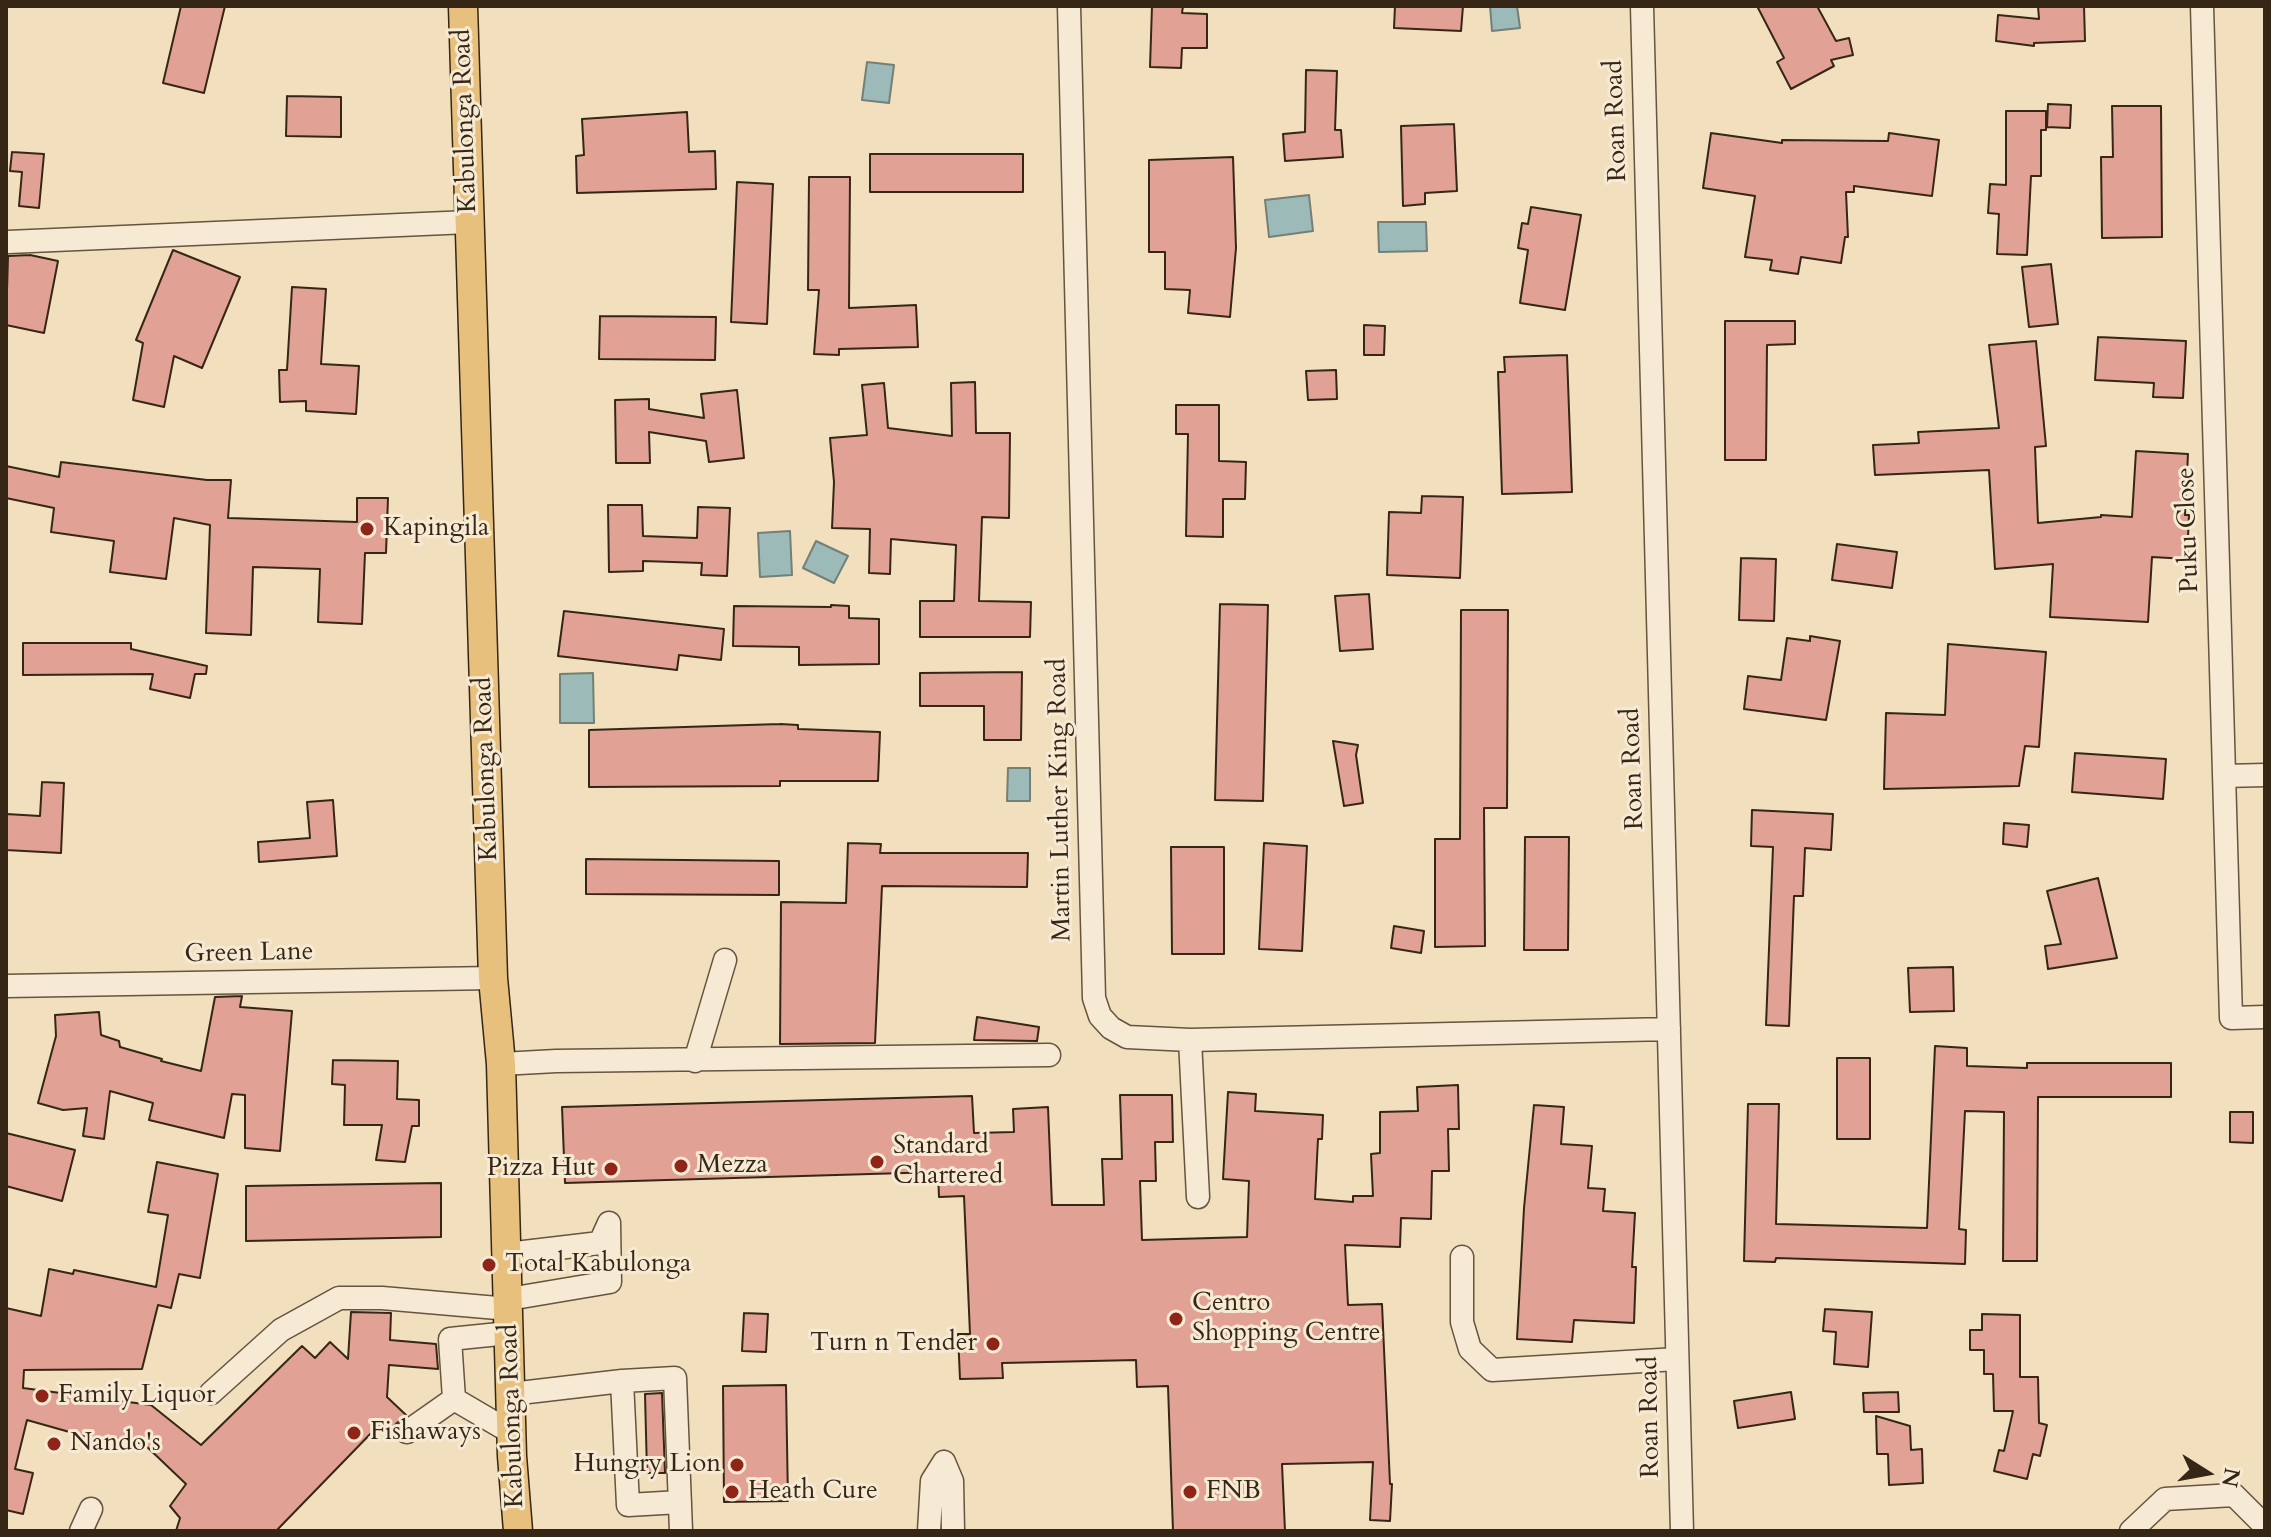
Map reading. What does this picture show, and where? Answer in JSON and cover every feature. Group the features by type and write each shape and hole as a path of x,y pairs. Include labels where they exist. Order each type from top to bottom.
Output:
{"main road":[{"name":"Kabulonga Road","path":"463,6 493,978 501,1064 512,1433 518,1531"}],"street":[{"name":"Martin Luther King Road","path":"1069,6 1094,998 1100,1016 1111,1028 1127,1037 1190,1040 1669,1029"},
{"name":"Roan Road","path":"1642,6 1682,1531"},
{"name":"Puku Close","path":"2202,6 2231,1018 2265,1017"},
{"path":"8,242 469,222"},
{"path":"2224,776 2265,775"},
{"path":"695,1061 725,960"},
{"name":"Green Lane","path":"6,986 493,978"},
{"path":"1190,1040 1198,1197"},
{"path":"501,1064 1049,1055"},
{"path":"454,1399 450,1339 509,1313 610,1282 609,1223 600,1243 507,1254"},
{"path":"1462,1257 1462,1322 1470,1349 1492,1370 1677,1359"},
{"path":"211,1393 281,1330 339,1298 382,1298 509,1313"},
{"path":"511,1394 675,1378 681,1531"},
{"path":"622,1381 628,1505 680,1502"},
{"path":"407,1432 454,1399"},
{"path":"454,1399 512,1433"},
{"path":"929,1531 932,1481 944,1462 952,1481 953,1531"},
{"path":"2131,1531 2165,1499 2234,1495 2265,1526"},
{"path":"81,1531 91,1509"}],"water":[{"path":"1490,6 1517,6 1520,28 1492,31"},
{"path":"867,62 894,65 889,103 862,100"},
{"path":"1309,195 1313,231 1269,237 1265,200"},
{"path":"1378,222 1426,222 1427,251 1379,252"},
{"path":"790,531 792,575 760,577 758,533"},
{"path":"816,541 848,556 834,583 803,568"},
{"path":"593,673 594,723 560,723 560,674"},
{"path":"1008,768 1030,768 1030,801 1007,801"}],"building":[{"path":"181,6 225,6 204,93 163,83"},
{"path":"1152,6 1183,6 1182,13 1207,14 1207,48 1182,48 1181,68 1150,67"},
{"path":"1395,6 1463,6 1461,31 1394,28"},
{"path":"1757,6 1817,6 1836,41 1849,38 1853,55 1831,60 1834,66 1791,89 1777,62 1784,58"},
{"path":"2038,6 2084,6 2085,41 2034,43 2034,46 1996,41 1998,15 2039,19"},
{"path":"1306,70 1337,71 1335,130 1341,130 1343,157 1285,161 1283,134 1305,132"},
{"path":"287,96 341,97 341,137 286,136"},
{"path":"2048,104 2071,105 2070,128 2047,127"},
{"path":"2112,106 2161,106 2162,237 2102,238 2101,157 2113,157"},
{"path":"2006,111 2046,111 2046,130 2041,130 2041,176 2031,176 2027,255 1997,254 1999,214 1988,213 1990,184 2006,185"},
{"path":"687,112 689,152 715,151 716,189 577,193 576,156 584,155 582,119"},
{"path":"1454,124 1457,191 1425,193 1425,204 1403,206 1401,126"},
{"path":"1711,133 1782,143 1782,140 1888,141 1889,133 1939,140 1932,196 1854,186 1854,192 1846,192 1848,237 1845,237 1841,263 1801,257 1798,274 1770,270 1772,260 1745,257 1755,196 1703,188"},
{"path":"12,152 44,154 39,208 19,206 22,172 10,171"},
{"path":"870,154 1023,154 1023,192 870,192"},
{"path":"1233,157 1236,248 1230,317 1188,313 1190,290 1165,289 1165,252 1149,252 1149,160"},
{"path":"809,177 850,177 849,308 916,305 918,347 839,349 839,355 814,354 819,290 808,290"},
{"path":"737,182 773,184 767,324 731,322"},
{"path":"1531,207 1581,215 1565,310 1520,303 1528,250 1518,248 1522,223 1528,224"},
{"path":"173,250 240,277 202,368 174,356 164,407 133,400 143,343 136,340"},
{"path":"30,255 58,261 44,333 6,325 8,256"},
{"path":"2051,264 2058,324 2029,327 2022,267"},
{"path":"292,287 326,289 321,364 359,366 356,414 306,411 306,401 280,402 279,370 287,370"},
{"path":"600,316 716,317 715,360 599,359"},
{"path":"1725,321 1795,321 1795,344 1767,345 1766,460 1725,460"},
{"path":"1364,325 1385,326 1384,355 1364,355"},
{"path":"2098,337 2186,341 2183,398 2153,397 2154,383 2095,380"},
{"path":"2036,341 2046,446 2035,447 2038,523 2101,515 2132,517 2136,451 2188,454 2185,515 2189,515 2187,559 2152,557 2148,622 2050,617 2053,564 1995,569 1989,470 1875,475 1873,445 1919,443 1918,432 1999,428 1989,345"},
{"path":"1567,355 1572,492 1502,494 1498,372 1505,372 1504,357"},
{"path":"1336,370 1337,399 1308,400 1306,371"},
{"path":"975,382 976,433 1010,433 1009,518 982,517 979,601 1031,602 1030,637 920,637 920,601 954,601 956,545 891,539 890,574 869,573 870,529 832,528 834,482 830,438 867,435 862,385 884,383 888,428 952,436 951,383"},
{"path":"737,390 744,458 709,462 706,441 649,432 650,463 616,463 615,400 649,399 649,409 704,418 701,394"},
{"path":"1176,405 1219,405 1219,461 1246,462 1245,499 1223,499 1223,537 1186,536 1188,434 1176,434"},
{"path":"61,462 207,480 231,480 228,518 357,522 357,498 388,498 386,553 365,553 362,624 318,622 320,569 253,567 251,635 206,633 210,525 174,518 166,579 110,572 114,541 51,532 54,508 6,498 6,466 59,477"},
{"path":"1422,496 1463,497 1460,578 1387,575 1389,512 1421,513"},
{"path":"608,505 642,505 643,536 697,538 698,507 730,508 727,576 701,575 702,563 643,561 643,571 609,572"},
{"path":"1837,544 1897,552 1892,588 1832,580"},
{"path":"1741,558 1776,559 1774,621 1739,620"},
{"path":"1369,594 1373,649 1340,651 1335,596"},
{"path":"1220,604 1268,605 1263,801 1215,800"},
{"path":"734,606 849,606 849,618 879,619 879,664 799,665 799,647 733,646"},
{"path":"1461,610 1508,610 1507,808 1484,808 1485,946 1435,947 1435,839 1460,839"},
{"path":"564,611 724,629 721,660 679,655 677,670 558,656"},
{"path":"1810,636 1840,641 1826,720 1744,709 1748,676 1781,680 1787,638 1810,641"},
{"path":"23,643 131,643 131,649 207,666 206,674 195,674 190,698 150,689 153,674 23,675"},
{"path":"1948,644 2046,652 2039,747 2025,746 2019,786 1884,789 1886,713 1945,715"},
{"path":"1022,672 1021,740 984,740 984,706 920,706 920,673"},
{"path":"798,725 798,729 880,732 878,781 780,781 780,786 589,787 589,730"},
{"path":"1333,741 1358,745 1356,755 1363,803 1344,806"},
{"path":"2075,753 2166,759 2163,799 2072,792"},
{"path":"42,782 64,783 61,853 6,850 6,814 40,816"},
{"path":"333,800 337,856 259,862 258,842 310,838 307,802"},
{"path":"1752,810 1833,814 1831,850 1805,848 1803,896 1794,896 1789,1026 1766,1025 1773,847 1751,846"},
{"path":"2004,823 2029,825 2027,847 2003,844"},
{"path":"1525,837 1569,837 1568,950 1524,950"},
{"path":"848,843 881,844 880,853 1028,853 1027,887 882,886 875,1043 780,1044 781,902 846,903"},
{"path":"1264,843 1307,846 1302,951 1259,949"},
{"path":"1171,847 1224,847 1224,954 1172,954"},
{"path":"586,859 779,861 779,895 586,894"},
{"path":"2098,878 2117,958 2048,969 2045,946 2061,944 2047,891"},
{"path":"1394,926 1424,931 1421,953 1391,948"},
{"path":"1953,967 1954,1011 1910,1012 1908,968"},
{"path":"242,996 240,1007 292,1011 280,1151 245,1148 245,1095 232,1094 224,1138 149,1120 153,1103 110,1091 104,1139 83,1136 87,1108 63,1110 38,1103 56,1036 55,1015 99,1012 101,1035 119,1041 120,1047 201,1071 215,997"},
{"path":"977,1017 1039,1027 1037,1041 974,1040"},
{"path":"1935,1046 1967,1048 1967,1066 2027,1068 2027,1063 2171,1063 2171,1097 2038,1097 2037,1261 2003,1261 2004,1112 1965,1111 1959,1229 1966,1230 1965,1264 1776,1258 1775,1262 1744,1261 1748,1104 1779,1104 1776,1224 1927,1228"},
{"path":"1837,1058 1870,1058 1870,1139 1837,1139"},
{"path":"333,1060 398,1061 397,1099 419,1100 419,1126 412,1126 405,1162 376,1160 382,1125 344,1125 345,1085 332,1084"},
{"name":"Centro Shopping Centre","path":"1458,1085 1459,1129 1448,1129 1449,1171 1432,1171 1431,1219 1401,1218 1400,1247 1345,1245 1348,1305 1382,1304 1392,1484 1390,1521 1370,1520 1373,1462 1282,1464 1285,1531 1173,1531 1168,1386 1137,1387 1136,1360 1002,1363 1003,1378 960,1379 958,1334 970,1334 964,1196 939,1197 938,1172 565,1183 562,1107 972,1096 974,1133 1014,1132 1013,1109 1048,1107 1052,1205 1104,1205 1102,1159 1122,1159 1120,1095 1172,1095 1173,1142 1155,1142 1156,1181 1140,1181 1142,1240 1247,1237 1249,1181 1223,1179 1228,1092 1256,1094 1255,1111 1323,1115 1322,1139 1318,1139 1315,1199 1353,1202 1353,1196 1373,1196 1371,1154 1380,1153 1380,1112 1418,1111 1417,1087"},
{"path":"1534,1105 1564,1107 1561,1144 1592,1146 1588,1188 1605,1189 1603,1211 1635,1213 1632,1267 1636,1267 1634,1323 1574,1320 1572,1342 1517,1339 1524,1208"},
{"path":"2230,1112 2253,1112 2253,1143 2230,1142"},
{"path":"6,1133 75,1150 62,1201 6,1186"},
{"path":"157,1162 218,1174 200,1278 179,1274 171,1308 158,1305 142,1369 24,1370 23,1388 151,1405 201,1445 302,1346 315,1358 330,1342 348,1359 351,1312 391,1313 390,1340 436,1344 438,1369 389,1365 387,1397 406,1415 393,1431 390,1434 379,1425 276,1531 176,1531 180,1518 170,1506 186,1484 144,1444 114,1438 112,1444 27,1420 15,1469 33,1473 23,1514 6,1510 6,1308 41,1316 49,1269 73,1274 74,1270 156,1287 168,1215 148,1212"},
{"path":"441,1183 441,1237 246,1241 246,1186"},
{"path":"1825,1309 1872,1312 1868,1367 1834,1364 1836,1332 1823,1331"},
{"path":"744,1313 768,1314 766,1352 742,1351"},
{"path":"1982,1314 2020,1315 2020,1377 2038,1377 2039,1423 2047,1425 2040,1456 2033,1454 2027,1479 1994,1471 1999,1450 2004,1451 2013,1411 1994,1411 1993,1374 1984,1374 1984,1350 1970,1350 1970,1330 1982,1330"},
{"path":"786,1385 788,1501 724,1502 723,1386"},
{"path":"1791,1392 1795,1419 1738,1428 1734,1401"},
{"path":"1898,1392 1899,1412 1864,1412 1863,1393"},
{"path":"662,1393 665,1473 647,1473 645,1394"},
{"path":"1876,1416 1910,1426 1911,1450 1922,1449 1923,1483 1889,1485 1888,1454 1877,1454"}],"place":[{"name":"Kapingila","path":"367,529"},
{"name":"Standard Chartered","path":"877,1162"},
{"name":"Mezza","path":"681,1166"},
{"name":"Pizza Hut","path":"611,1169"},
{"name":"Total Kabulonga","path":"489,1265"},
{"name":"Centro Shopping Centre","path":"1176,1319"},
{"name":"Turn n Tender","path":"993,1344"},
{"name":"Family Liquor","path":"42,1396"},
{"name":"Fishaways","path":"354,1433"},
{"name":"Nando's","path":"54,1444"},
{"name":"Hungry Lion","path":"737,1465"},
{"name":"Heath Cure","path":"732,1492"},
{"name":"FNB","path":"1190,1492"}]}
